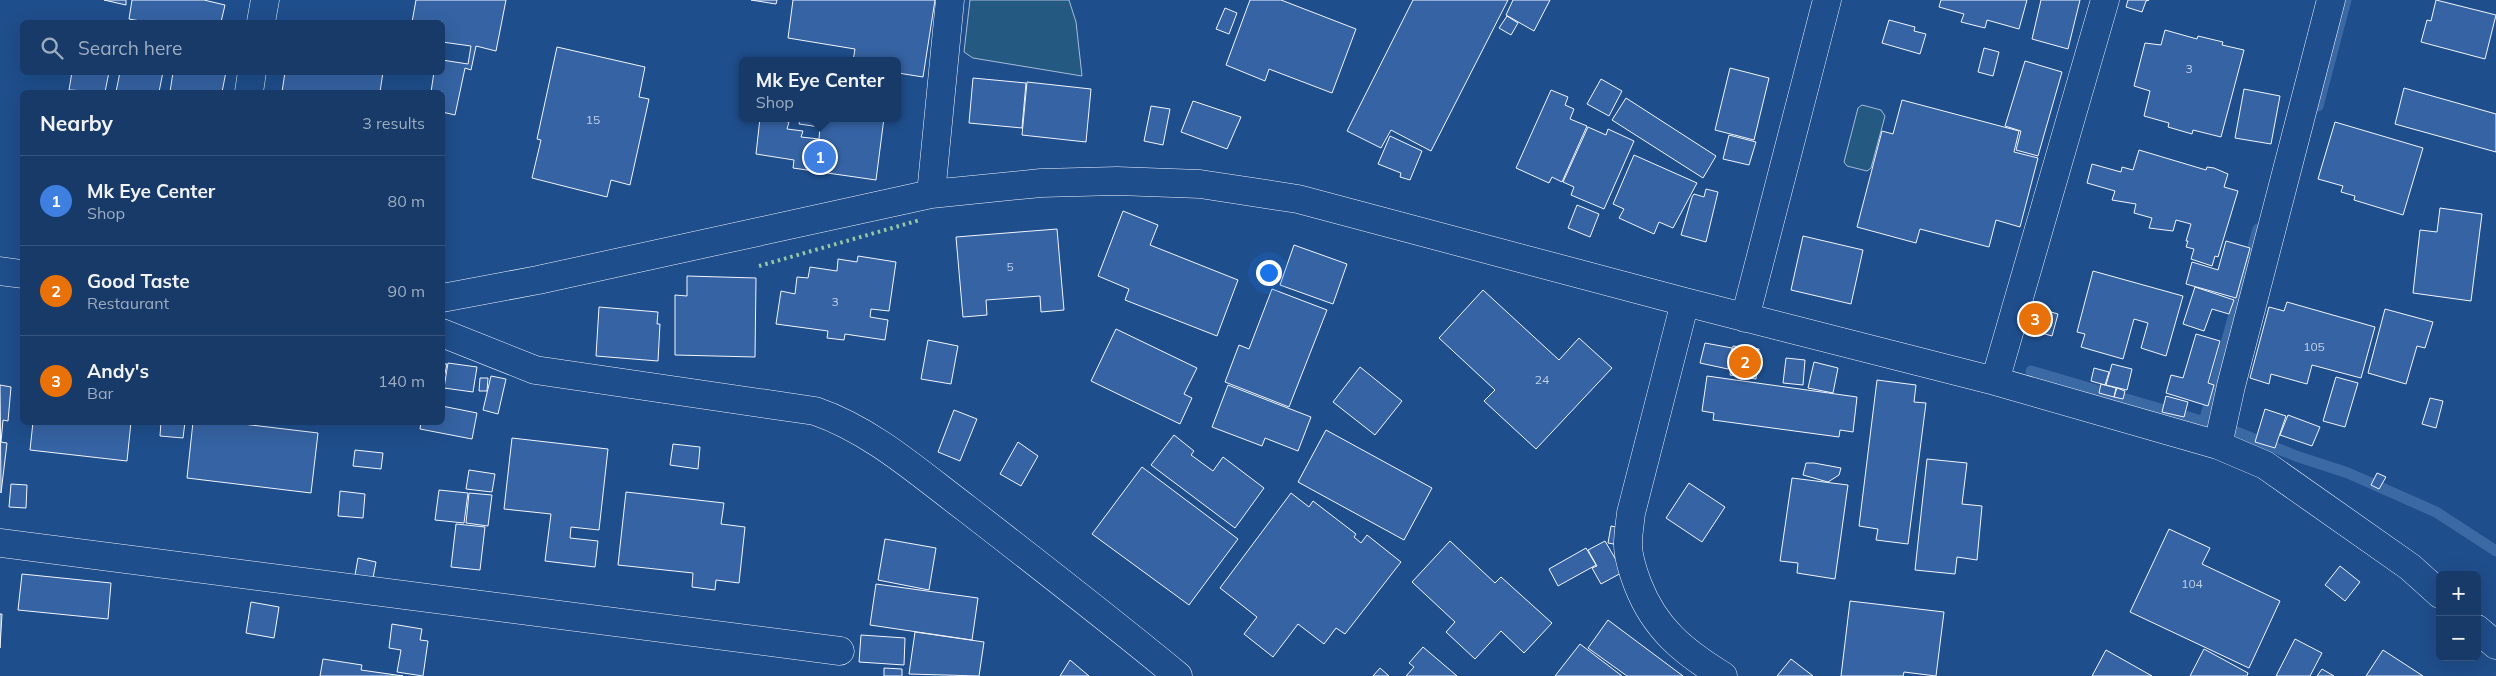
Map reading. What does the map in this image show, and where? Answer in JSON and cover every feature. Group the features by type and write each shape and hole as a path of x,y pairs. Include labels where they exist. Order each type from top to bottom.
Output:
{"street":[{"path":"261,20 264,0"},
{"path":"931,194 950,0"},
{"path":"1745,318 1827,0"},
{"path":"1995,381 2105,0"},
{"path":"2218,445 2231,386 2331,0"},
{"path":"249,90 252,75"},
{"path":"445,297 538,280 931,194 1041,183 1117,181 1200,184 1298,199 1745,318 1995,381 2218,445 2265,465 2410,567 2436,590"},
{"path":"0,271 20,274"},
{"path":"1685,302 1631,513 1628,544 1632,569 1645,603 1663,630 1699,662 1723,676"},
{"path":"445,334 535,370 815,410 840,419 881,443 1088,602 1178,676"},
{"path":"0,543 840,651"}],"shaded area":[{"path":"970,0 1069,0 1076,22 1082,76 973,58 964,52"},
{"path":"1862,105 1881,110 1885,116 1871,168 1867,171 1847,166 1844,162 1858,108"}],"building":[{"path":"104,0 126,0 126,5"},
{"path":"132,0 204,0 225,5 221,20 129,19"},
{"path":"416,0 506,0 496,51 476,46 471,70 465,68 455,115 445,113 445,90 431,90 434,75 445,75 445,60 468,64 471,46 445,42 445,20 412,20"},
{"path":"751,0 777,0 776,4"},
{"path":"793,0 935,0 923,77 901,73 901,57 854,57 855,49 788,38"},
{"path":"1250,0 1281,0 1356,29 1332,93 1269,69 1265,81 1226,65"},
{"path":"1413,0 1508,0 1431,151 1391,130 1381,148 1347,131"},
{"path":"1513,0 1550,0 1534,31 1506,15"},
{"path":"1941,0 2027,0 2019,29 1987,20 1985,28 1961,22 1964,14 1939,7"},
{"path":"2041,0 2080,0 2068,49 2032,39"},
{"path":"2128,0 2149,0 2146,1 2142,12 2126,7"},
{"path":"2436,0 2496,15 2485,59 2421,42 2427,20 2431,21"},
{"path":"1225,8 1237,13 1229,34 1216,29"},
{"path":"1507,16 1518,23 1511,35 1499,28"},
{"path":"1889,20 1915,27 1914,31 1926,34 1920,54 1882,43"},
{"path":"2165,30 2197,39 2198,36 2223,42 2222,45 2244,50 2221,137 2193,130 2192,134 2168,127 2169,123 2144,116 2150,91 2134,86 2145,43 2161,45"},
{"path":"557,47 645,67 639,97 649,99 630,185 611,180 607,197 532,178 541,140 537,139"},
{"path":"1984,48 1999,52 1993,76 1978,72"},
{"path":"2025,61 2062,72 2038,156 2016,150 2021,131 2005,126"},
{"path":"1730,68 1769,78 1754,140 1715,130"},
{"path":"72,75 108,75 105,90 69,90"},
{"path":"119,75 162,75 159,90 116,90"},
{"path":"173,75 225,75 222,90 170,90"},
{"path":"285,75 383,75 380,90 282,90"},
{"path":"973,78 1026,83 1022,128 969,123"},
{"path":"1601,79 1622,91 1609,116 1587,104"},
{"path":"1027,82 1091,89 1086,142 1022,135"},
{"path":"2404,88 2496,114 2496,152 2395,124"},
{"path":"2244,89 2280,96 2271,144 2235,138"},
{"path":"1551,90 1568,97 1565,105 1574,109 1570,119 1587,126 1562,182 1552,177 1549,183 1516,168"},
{"path":"1626,98 1716,156 1703,178 1612,120"},
{"path":"1902,100 2019,131 2014,152 2038,158 2020,227 1996,220 1989,247 1920,229 1916,243 1857,227 1882,131 1893,134"},
{"path":"1193,101 1241,117 1227,149 1181,132"},
{"path":"1151,106 1170,109 1163,145 1144,141"},
{"path":"760,122 789,122 787,129 803,131 801,137 819,139 820,127 799,124 799,122 883,122 876,180 793,168 794,160 756,154"},
{"path":"2335,122 2423,148 2403,215 2354,200 2355,196 2341,192 2343,186 2318,179"},
{"path":"1588,127 1606,135 1608,129 1634,141 1604,209 1571,195 1574,187 1563,182"},
{"path":"1729,135 1756,142 1749,165 1723,159"},
{"path":"1390,136 1422,151 1410,180 1400,177 1401,173 1378,164"},
{"path":"2139,150 2206,170 2207,167 2214,168 2228,174 2224,187 2238,191 2218,257 2215,256 2212,266 2191,259 2194,249 2186,247 2188,241 2186,241 2191,224 2176,220 2173,231 2149,228 2152,218 2134,213 2136,204 2112,200 2115,191 2087,183 2092,164 2121,172 2122,167 2133,170"},
{"path":"1634,155 1697,183 1673,228 1659,222 1654,234 1619,218 1624,209 1613,204"},
{"path":"1706,189 1718,192 1706,242 1681,235 1692,197 1694,194 1704,197"},
{"path":"1577,205 1599,214 1590,237 1568,228"},
{"path":"2440,208 2482,214 2471,301 2413,293 2420,230 2437,232"},
{"path":"1123,211 1158,225 1150,245 1238,280 1217,336 1125,300 1129,289 1098,276"},
{"path":"1057,229 1064,310 1041,312 1040,296 986,300 987,315 963,317 956,237"},
{"path":"1803,236 1863,250 1851,304 1791,290"},
{"path":"2226,241 2250,248 2236,298 2186,284 2192,262 2218,270"},
{"path":"1294,245 1347,264 1333,304 1280,285"},
{"path":"858,256 896,262 889,311 871,309 870,317 888,320 885,340 845,334 844,340 827,338 828,331 776,324 781,291 795,294 797,277 808,278 810,267 837,271 838,259 857,262"},
{"path":"2093,271 2183,296 2166,356 2141,348 2148,323 2134,319 2123,359 2081,347 2085,334 2077,332"},
{"path":"687,276 756,278 755,357 675,355 675,295 687,296"},
{"path":"2195,287 2234,300 2229,314 2212,309 2204,331 2183,324"},
{"path":"1272,289 1327,310 1289,407 1225,382 1239,345 1249,349"},
{"path":"1483,290 1559,360 1579,338 1612,368 1536,449 1484,401 1495,390 1439,338"},
{"path":"2287,302 2375,327 2361,378 2312,365 2307,384 2271,374 2269,384 2250,378 2269,307 2284,311"},
{"path":"2023,304 2058,314 2052,336 2017,326"},
{"path":"599,307 658,312 657,324 660,324 658,361 596,356"},
{"path":"2385,309 2433,322 2425,348 2417,346 2406,384 2368,373"},
{"path":"1116,329 1197,368 1184,394 1192,398 1180,424 1091,381"},
{"path":"2196,334 2220,341 2208,383 2214,385 2208,406 2166,393 2171,375 2183,378"},
{"path":"928,340 958,346 951,384 921,379"},
{"path":"1705,343 1732,348 1728,369 1700,363"},
{"path":"1733,346 1759,349 1756,379 1730,375"},
{"path":"1786,358 1805,360 1803,385 1783,383"},
{"path":"1814,362 1838,368 1833,393 1808,388"},
{"path":"448,363 477,367 473,392 445,388"},
{"path":"2112,364 2132,369 2127,390 2106,385"},
{"path":"1360,367 1402,401 1375,435 1333,402"},
{"path":"2094,368 2109,372 2105,385 2091,381"},
{"path":"491,376 506,379 498,414 483,410"},
{"path":"1707,376 1857,397 1853,432 1840,430 1839,437 1713,420 1714,413 1702,411"},
{"path":"2336,377 2358,383 2345,427 2323,421"},
{"path":"480,378 488,378 487,391 479,391"},
{"path":"1877,380 1916,385 1914,402 1926,403 1908,544 1876,540 1878,529 1859,526"},
{"path":"2101,384 2116,388 2114,397 2099,393"},
{"path":"0,385 11,387 8,421 3,420 1,442 7,443 1,493"},
{"path":"1228,385 1311,417 1298,451 1265,438 1262,446 1212,427"},
{"path":"2117,388 2125,391 2123,399 2114,397"},
{"path":"2166,396 2188,402 2184,417 2162,412"},
{"path":"2430,398 2443,401 2436,428 2422,424"},
{"path":"445,407 477,413 472,439 420,429 421,425 445,425"},
{"path":"2265,409 2286,416 2275,448 2255,442"},
{"path":"954,410 977,419 960,461 938,452"},
{"path":"2288,415 2320,427 2312,446 2280,435"},
{"path":"33,425 131,425 127,461 30,450"},
{"path":"161,425 185,425 183,438 160,436"},
{"path":"193,425 251,425 318,433 311,493 187,478"},
{"path":"1326,430 1432,488 1404,540 1298,482"},
{"path":"1174,435 1194,451 1191,455 1213,471 1223,457 1264,488 1235,528 1151,465"},
{"path":"512,438 608,449 599,530 571,527 570,538 598,541 595,567 545,561 551,514 504,509"},
{"path":"1018,442 1038,456 1021,486 1000,474"},
{"path":"673,444 700,447 698,469 670,465"},
{"path":"355,450 383,453 381,469 353,466"},
{"path":"1927,459 1967,463 1962,504 1982,506 1977,560 1957,557 1955,574 1915,570"},
{"path":"1806,463 1841,468 1839,475 1828,482 1803,475"},
{"path":"1142,467 1238,539 1189,605 1092,534"},
{"path":"469,470 495,474 492,492 466,489"},
{"path":"2377,473 2386,477 2379,489 2371,485"},
{"path":"1792,478 1848,485 1835,579 1797,573 1798,563 1780,561"},
{"path":"1689,483 1725,507 1702,542 1666,518"},
{"path":"11,484 27,485 26,508 9,507"},
{"path":"439,490 468,493 464,523 435,520"},
{"path":"340,491 365,494 363,518 338,516"},
{"path":"626,492 724,503 721,524 745,527 739,583 716,580 715,590 692,587 693,573 618,565"},
{"path":"469,493 492,495 488,526 466,523"},
{"path":"1291,493 1309,507 1313,501 1356,534 1354,537 1361,543 1367,535 1401,562 1345,634 1336,628 1324,644 1298,624 1273,657 1244,634 1257,617 1220,588"},
{"path":"456,524 485,527 480,570 451,567"},
{"path":"1611,526 1622,528 1619,545 1608,543"},
{"path":"2169,529 2210,548 2202,564 2280,601 2249,668 2130,612"},
{"path":"885,539 936,548 929,590 878,580"},
{"path":"1450,541 1495,583 1501,577 1552,623 1524,653 1501,631 1475,659 1446,632 1455,622 1412,582"},
{"path":"1605,541 1623,572 1601,584 1592,568 1597,566 1588,550"},
{"path":"1586,548 1596,565 1558,586 1549,569"},
{"path":"358,558 376,562 373,578 355,575"},
{"path":"2340,566 2360,582 2345,601 2325,585"},
{"path":"22,574 111,583 108,619 18,610"},
{"path":"876,584 978,598 972,640 870,625"},
{"path":"1850,601 1944,612 1936,676 1904,672 1903,676 1841,676"},
{"path":"251,602 279,607 274,638 246,633"},
{"path":"0,614 2,614 0,648"},
{"path":"1608,620 1683,676 1627,676 1588,648"},
{"path":"392,624 422,629 420,640 428,641 423,676 397,672 401,650 389,648"},
{"path":"915,632 984,642 979,676 909,674"},
{"path":"861,635 905,638 904,665 859,662"},
{"path":"2295,639 2322,653 2310,676 2276,676"},
{"path":"1580,644 1622,676 1555,676"},
{"path":"1423,647 1457,676 1406,676 1414,667 1409,663"},
{"path":"2204,649 2248,673 2247,676 2190,676"},
{"path":"2106,650 2152,676 2092,676"},
{"path":"2383,650 2423,676 2366,676"},
{"path":"323,659 362,665 361,670 403,676 320,676"},
{"path":"1791,659 1813,676 1777,676"},
{"path":"1070,660 1089,676 1060,676"},
{"path":"884,668 902,669 902,676 884,676"},
{"path":"1380,668 1389,676 1373,676"},
{"path":"2322,669 2334,676 2317,676"}],"waterway":[{"path":"2318,106 2346,0"},
{"path":"2204,422 2258,229"},
{"path":"2031,371 2232,430 2296,456 2348,473 2436,512 2496,551"}],"hedge":[{"path":"759,266 920,220"}],"place":[{"name":"Mk Eye Center","path":"820,157"},
{"name":"Andy's","path":"2035,319"},
{"name":"Good Taste","path":"1745,362"}]}
